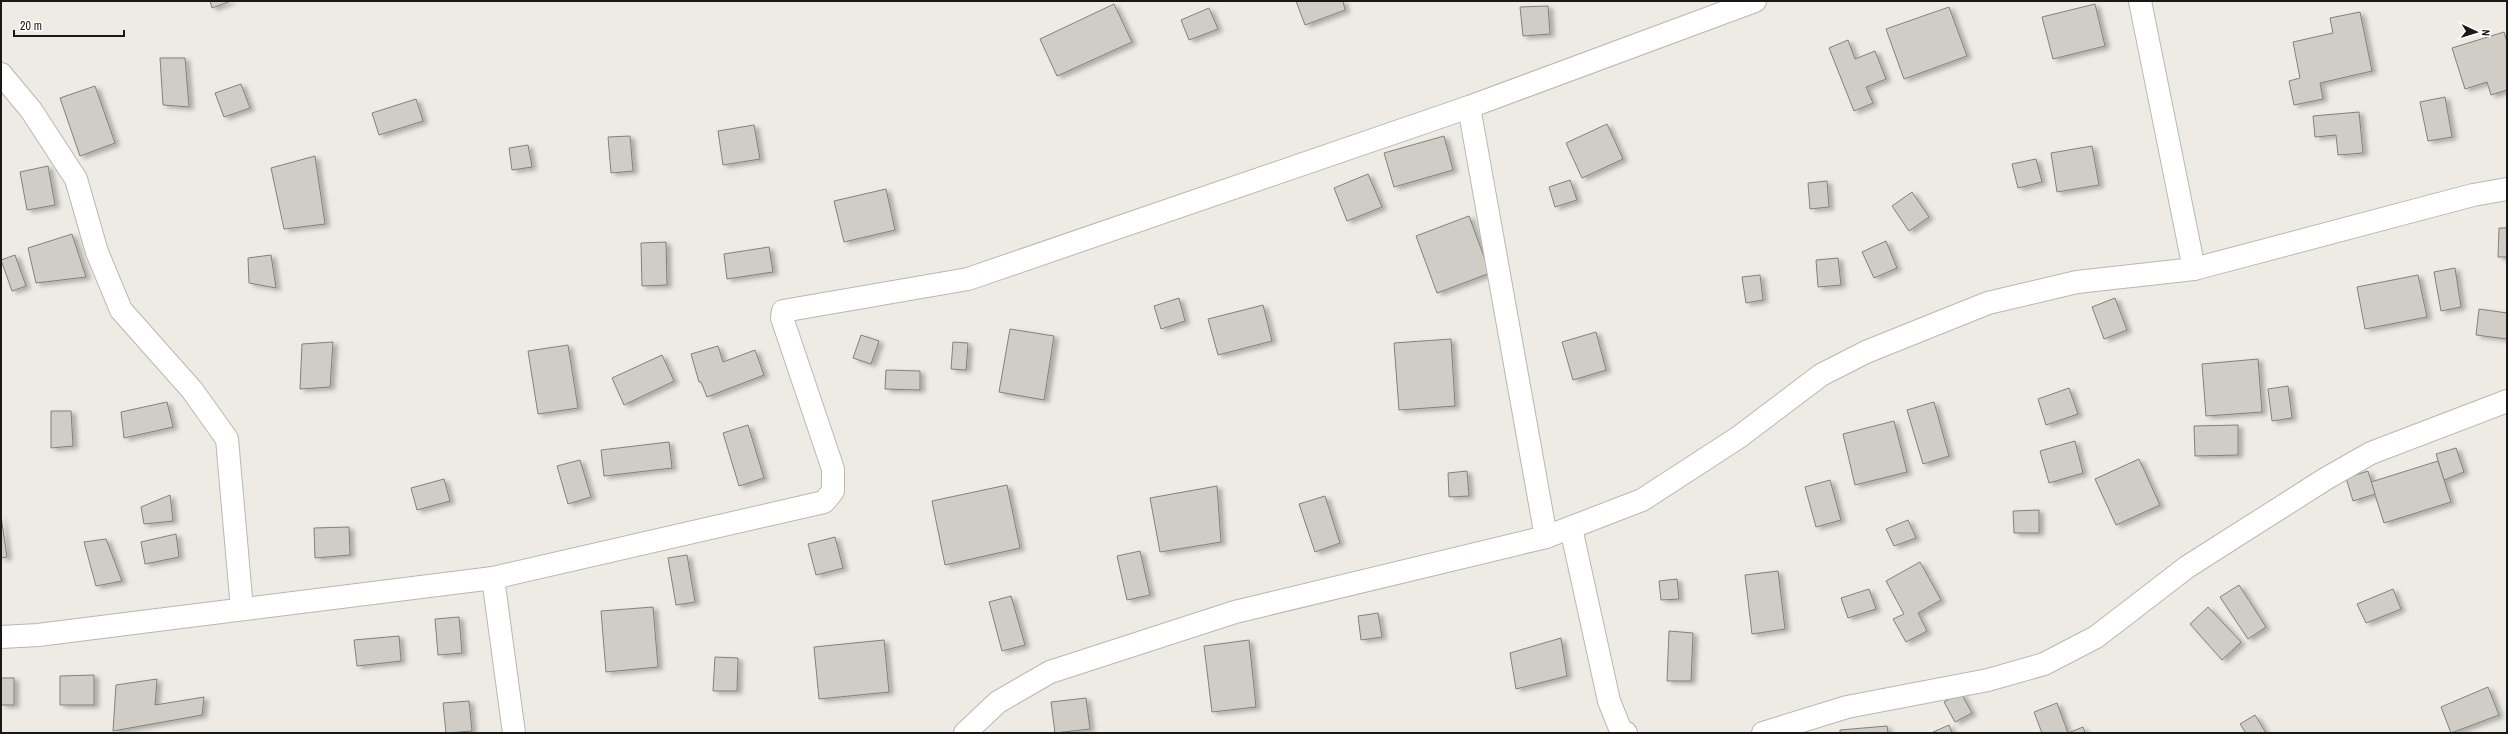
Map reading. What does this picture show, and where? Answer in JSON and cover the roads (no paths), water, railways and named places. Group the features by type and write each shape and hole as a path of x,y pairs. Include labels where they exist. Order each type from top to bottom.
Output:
{"street":[{"path":"1,637 46,634 493,578 824,502 833,490 833,469 782,318 783,310 968,279 1469,107 1755,1"},
{"path":"2140,1 2194,269"},
{"path":"1,74 31,110 76,179 97,252 121,310 192,390 227,439 242,609"},
{"path":"1469,107 1546,537"},
{"path":"965,733 998,702 1050,672 1235,612 1546,537 1642,500 1739,437 1821,375 1866,352 1988,303 2077,282 2194,269 2473,195 2507,189"},
{"path":"1762,733 1847,707 1988,680 2044,664 2096,637 2187,567 2327,478 2371,453 2507,401"},
{"path":"1571,528 1610,701 1622,730 1626,733"},
{"path":"493,578 514,733"}]}
